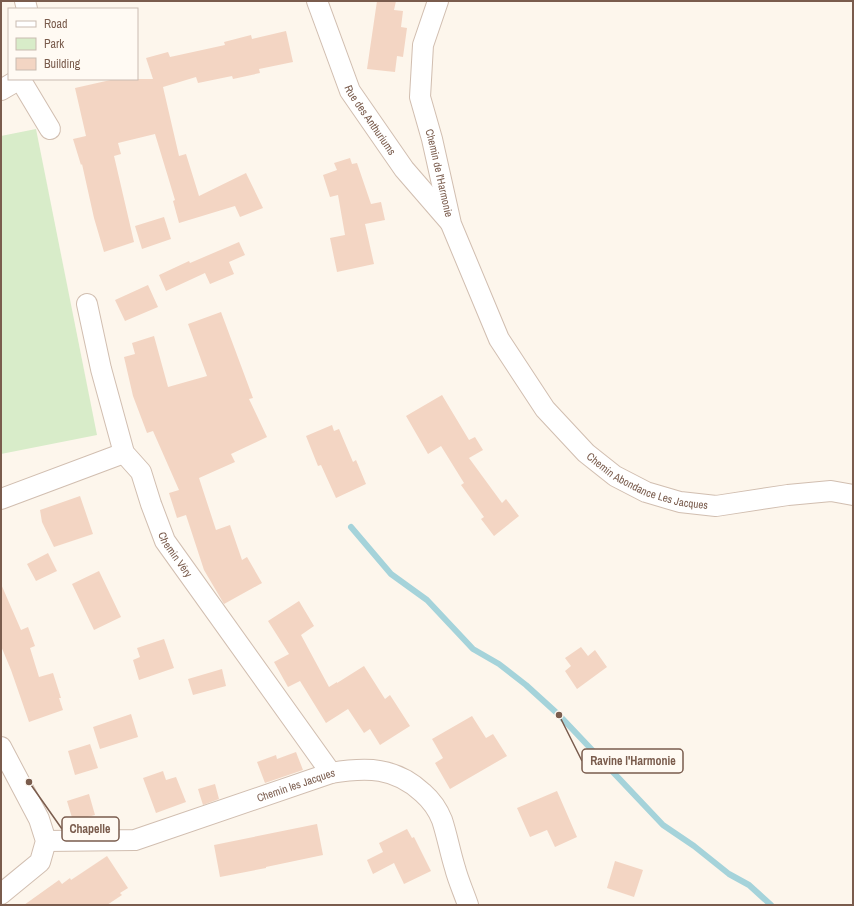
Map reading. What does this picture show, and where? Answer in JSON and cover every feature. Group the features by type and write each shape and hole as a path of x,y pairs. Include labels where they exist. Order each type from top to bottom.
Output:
{"street":[{"name":"Rue des Anthuriums","path":"317,1 350,91 404,169 451,224"},
{"name":"Chemin de l'Harmonie","path":"438,1 423,45 420,97 432,138 451,224 499,340"},
{"path":"1,90 18,80"},
{"path":"20,80 50,129"},
{"name":"Chemin Véry","path":"87,304 101,369 124,453 141,472 165,541 331,773"},
{"name":"Chemin Abondance Les Jacques","path":"499,340 546,410 586,453 615,476 646,492 680,502 716,506 788,495 831,491 853,495"},
{"path":"1,499 124,453"},
{"path":"1,746 39,819 46,841 40,862 1,894"},
{"name":"Chemin les Jacques","path":"46,841 136,840 331,773 354,769 376,770 399,776 416,786 431,800 441,819 455,870 468,905"}],"green space":[{"path":"36,129 97,435 1,454 1,136"}],"building":[{"path":"377,1 396,1 394,10 403,11 401,27 407,28 403,57 397,56 395,72 367,69"},
{"path":"286,31 293,62 259,69 260,73 233,79 232,76 198,83 196,77 163,87 179,156 186,154 199,196 246,173 263,208 240,217 235,206 179,223 173,201 175,200 155,134 118,143 121,154 114,156 134,242 104,252 94,218 82,164 81,165 73,139 86,136 75,88 111,80 153,79 146,58 168,52 170,57 225,45 224,42 251,35 252,39"},
{"path":"350,158 352,164 357,163 371,204 381,202 385,220 365,224 374,264 337,272 330,238 345,235 338,195 330,197 323,175 337,170 334,163"},
{"path":"164,217 171,239 142,249 135,226"},
{"path":"239,242 245,255 229,262 234,274 210,284 205,273 166,291 159,275 189,261 190,263"},
{"path":"148,285 158,307 125,321 115,300"},
{"path":"221,312 253,398 249,399 267,437 231,454 235,462 199,478 216,530 230,525 242,560 247,557 262,583 224,604 204,570 186,515 177,518 169,493 179,490 153,431 147,433 133,396 124,357 135,354 132,343 154,336 168,387 207,376 188,324"},
{"path":"442,395 469,440 475,437 483,450 469,458 502,503 506,499 519,516 494,536 481,519 484,517 461,485 464,483 441,446 428,454 406,416"},
{"path":"332,425 334,431 339,429 353,462 356,460 366,484 336,498 321,465 318,466 306,436"},
{"path":"80,496 93,534 54,547 42,522 40,510"},
{"path":"48,553 57,571 36,581 27,564"},
{"path":"99,571 121,617 94,630 72,584"},
{"path":"1,584 21,630 28,627 35,646 30,648 39,677 53,673 61,698 59,698 63,710 29,722 1,646"},
{"path":"299,601 314,626 301,635 329,687 364,666 385,699 390,695 410,726 380,745 370,729 364,733 348,709 326,723 300,681 288,687 274,662 289,654 268,621"},
{"path":"164,639 174,668 139,680 133,660 140,657 137,648"},
{"path":"581,647 588,656 595,650 607,667 577,689 565,671 571,666 565,658"},
{"path":"222,669 226,686 193,695 188,679"},
{"path":"131,714 138,737 100,749 93,727"},
{"path":"472,716 486,738 493,734 507,756 450,789 435,763 443,758 432,739"},
{"path":"90,744 98,768 75,775 68,751"},
{"path":"296,752 303,770 265,783 257,762 276,755 277,759"},
{"path":"163,771 166,780 176,777 186,802 156,813 143,778"},
{"path":"215,784 219,799 203,805 198,789"},
{"path":"557,791 577,837 555,847 547,830 530,837 517,808"},
{"path":"89,794 95,815 73,821 67,801"},
{"path":"317,824 323,855 220,877 214,845"},
{"path":"407,829 412,838 414,837 431,871 404,884 394,863 373,874 367,860 383,852 379,843"},
{"path":"107,856 128,888 120,893 122,895 107,905 24,905 59,880 62,884 70,878 71,880"},
{"path":"615,861 643,870 634,897 607,888"}],"waterway":[{"path":"351,527 391,574 427,600 473,649 499,664 526,685 559,715 663,825 694,846 729,874 749,885 771,905"}],"place":[{"name":"Ravine l'Harmonie","path":"559,715"},
{"name":"Chapelle","path":"29,782"}]}
